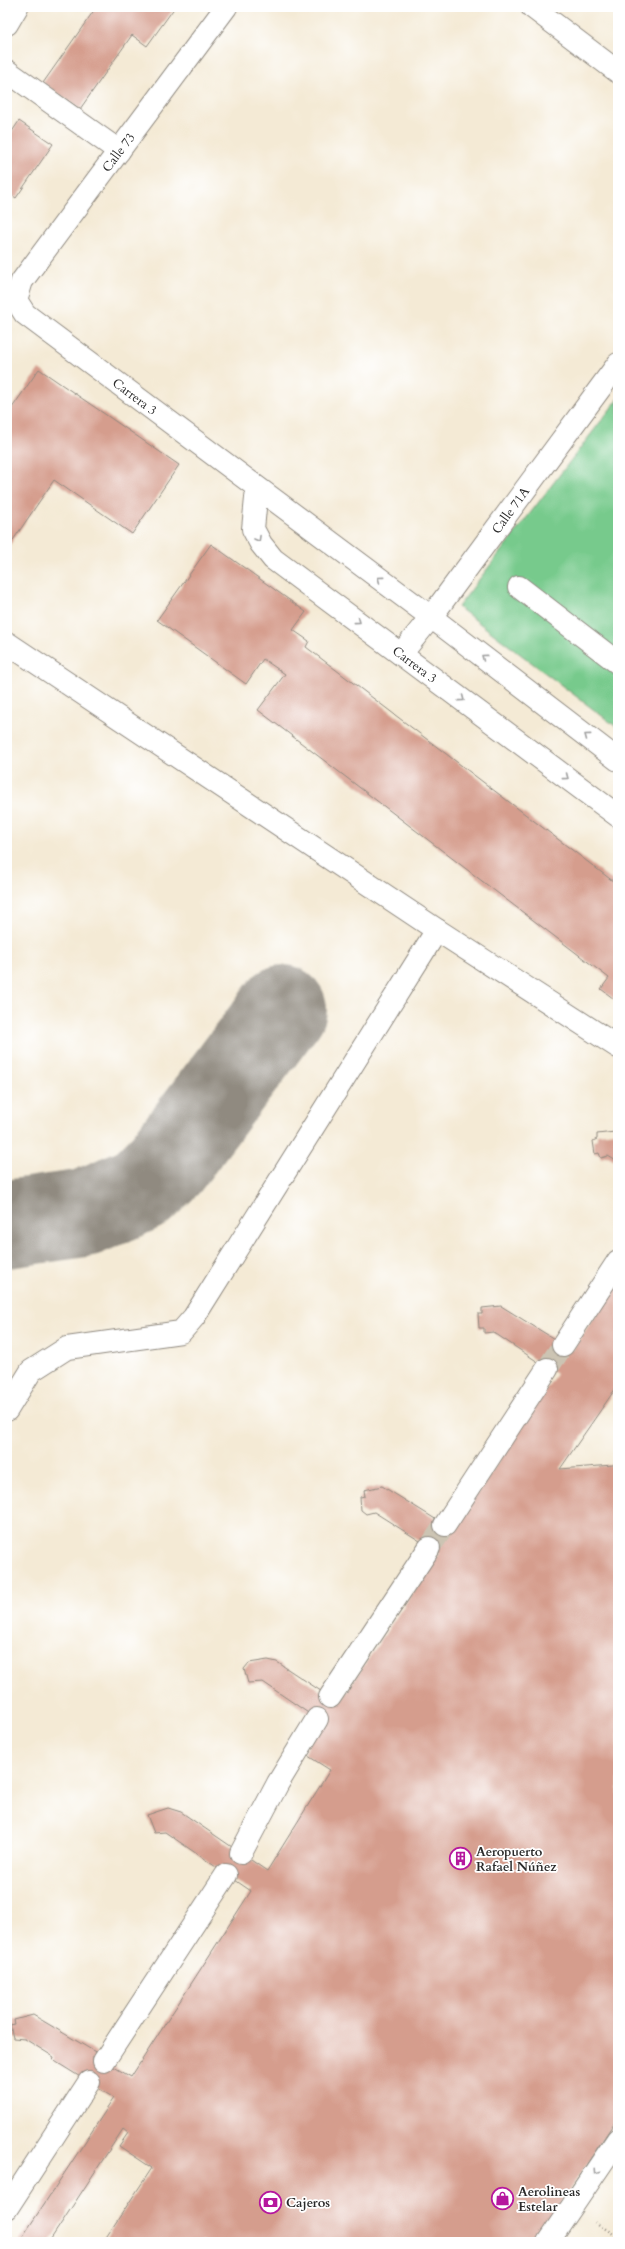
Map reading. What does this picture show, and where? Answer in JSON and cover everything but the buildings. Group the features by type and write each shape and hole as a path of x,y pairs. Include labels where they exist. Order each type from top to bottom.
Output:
{"street":[{"path":"7,24 17,7"},
{"name":"Calle 73","path":"16,300 22,281 226,7"},
{"path":"532,7 618,72"},
{"path":"7,71 119,151"},
{"name":"Carrera 3","path":"16,300 25,314 431,617 618,760"},
{"name":"Calle 71A","path":"401,654 431,617 618,364"},
{"name":"Carrera 3","path":"257,488 253,529 273,559 618,816"},
{"path":"519,588 618,663"},
{"path":"7,643 437,930 618,1047"},
{"path":"7,1410 31,1371 67,1348 181,1332 194,1316 437,930"},
{"path":"563,1345 618,1261"},
{"path":"445,1525 547,1369"},
{"path":"330,1697 429,1548"},
{"path":"241,1853 278,1783 317,1719"},
{"path":"104,2061 226,1875"},
{"path":"7,2208 89,2082"},
{"path":"548,2242 618,2139"}],"green space":[{"path":"618,399 618,728 458,607"}],"taxiway":[{"path":"7,1224 85,1213 142,1188 166,1164 283,1009"}],"tunnel":[{"path":"547,1369 563,1345"},
{"path":"429,1548 445,1525"}],"place":[{"name":"Aeropuerto Rafael Núñez","path":"460,1858"},
{"name":"Aerolineas Estelar","path":"502,2198"},
{"name":"Cajeros","path":"270,2202"}]}
